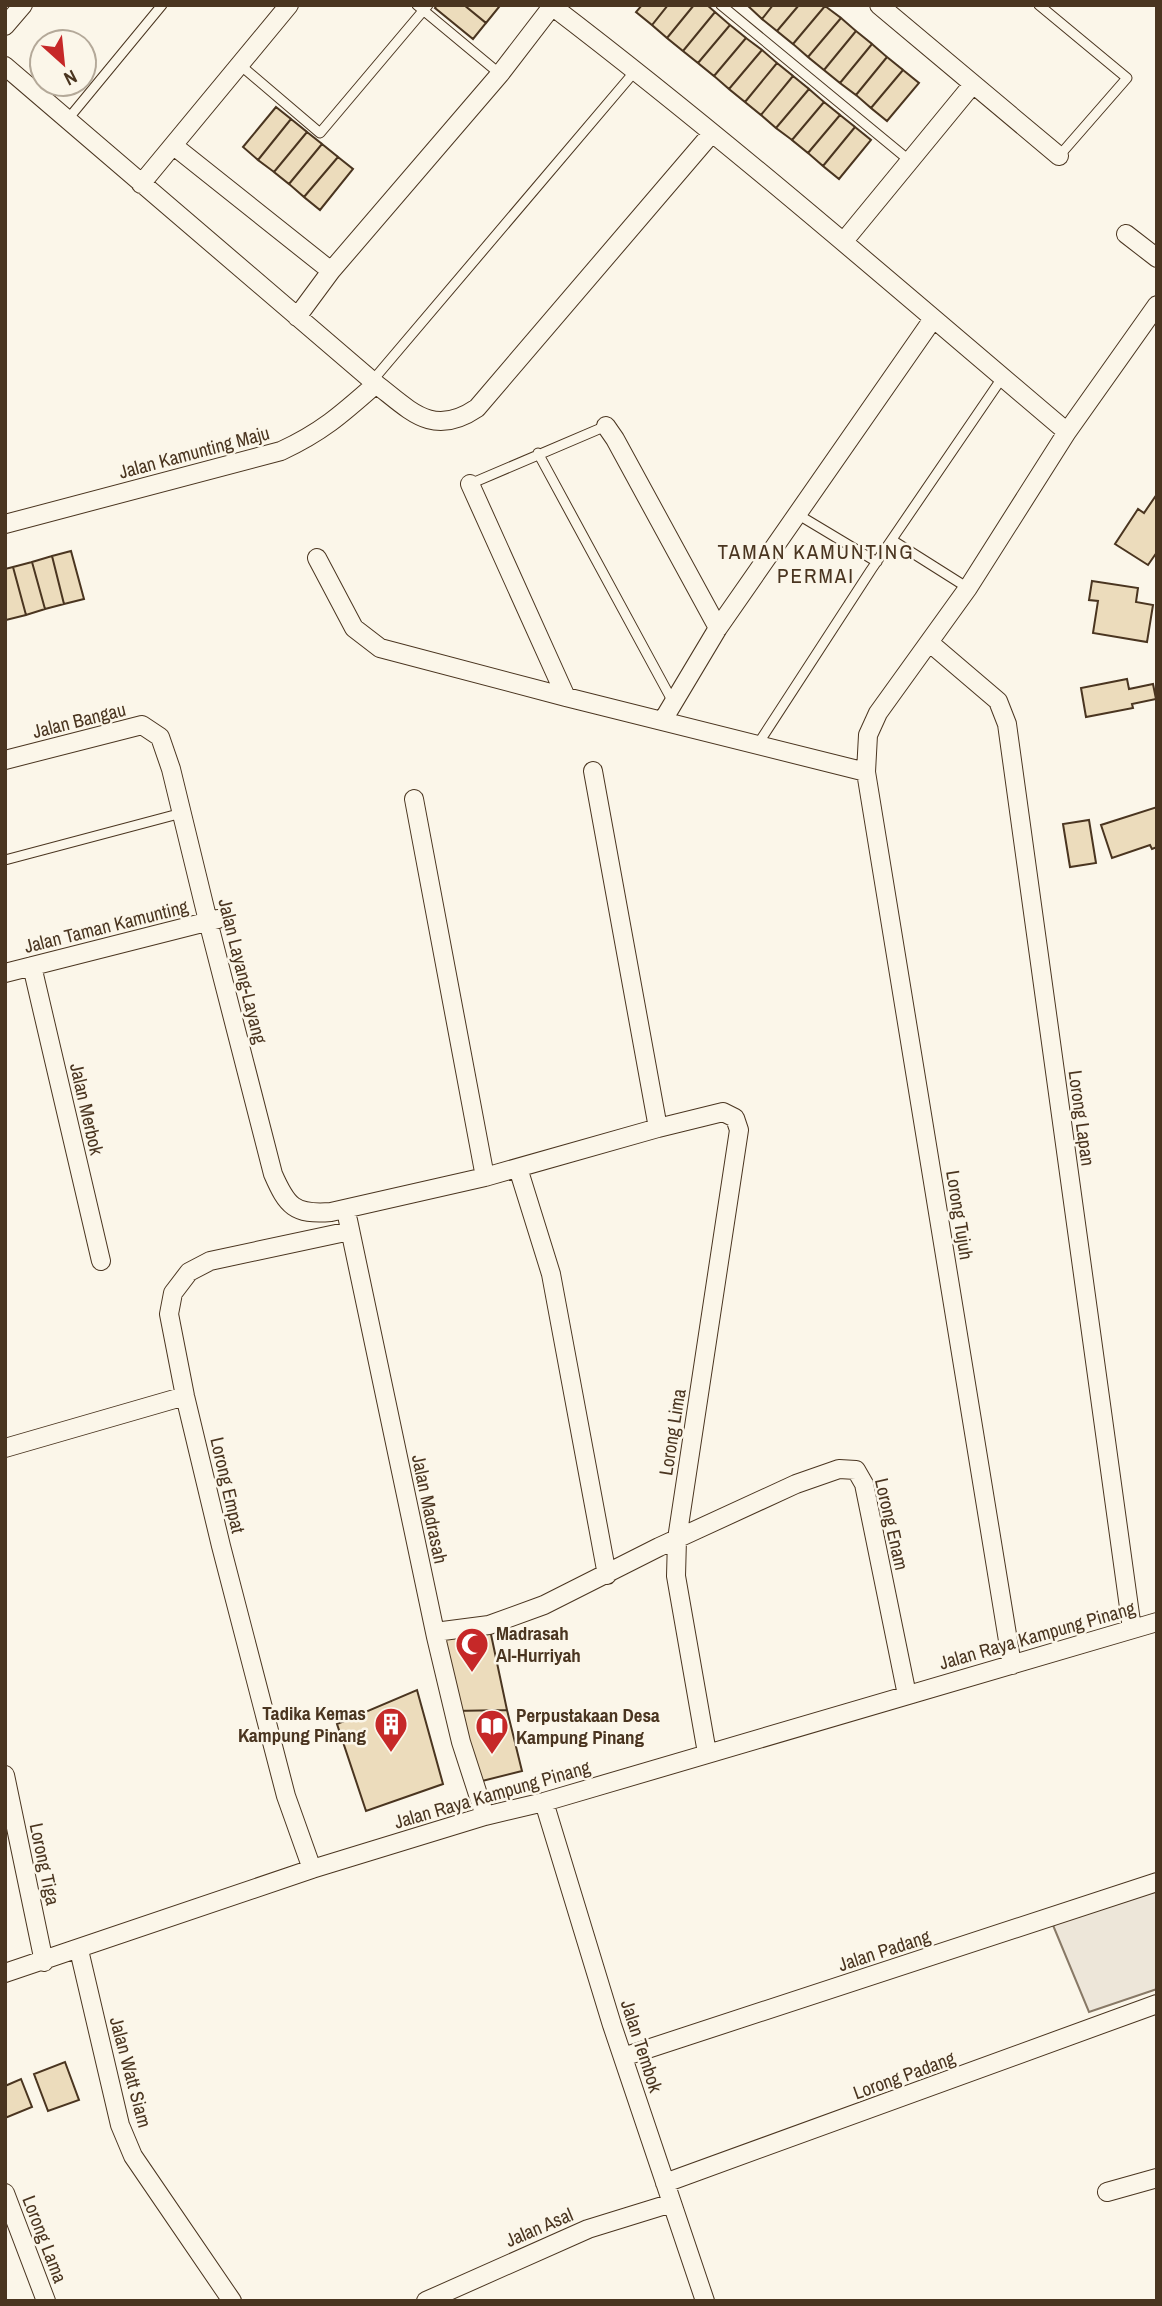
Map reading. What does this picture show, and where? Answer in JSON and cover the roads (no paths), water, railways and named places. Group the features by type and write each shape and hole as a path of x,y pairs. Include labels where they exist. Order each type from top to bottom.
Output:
{"street":[{"path":"5,26 23,5"},
{"path":"141,184 289,5"},
{"path":"879,5 1059,156"},
{"path":"297,317 331,271 500,74 552,6 636,70 844,241 1067,432"},
{"path":"5,66 374,382 419,418 440,423 462,419 477,408 712,132"},
{"path":"844,241 973,84"},
{"path":"174,146 331,271"},
{"path":"1126,234 1157,258"},
{"name":"Lorong Tujuh","path":"1012,1665 866,772 868,736 878,713 968,588 1067,432 1157,305"},
{"path":"663,720 718,628 933,319"},
{"name":"Jalan Kamunting Maju","path":"5,524 281,451 312,436 336,420 374,382"},
{"path":"606,426 718,628"},
{"path":"470,484 566,697"},
{"path":"317,558 354,628 380,648 866,772"},
{"name":"Lorong Lapan","path":"930,643 998,701 1007,724 1132,1629"},
{"name":"Jalan Bangau","path":"5,760 142,725 160,737"},
{"name":"Jalan Layang-Layang","path":"160,737 213,920 273,1174 284,1198 297,1210 313,1213 345,1208"},
{"path":"345,1208 485,1177 657,1128 593,771"},
{"path":"414,799 485,1177"},
{"name":"Jalan Taman Kamunting","path":"5,973 213,920"},
{"name":"Jalan Merbok","path":"32,966 102,1261"},
{"name":"Lorong Lima","path":"657,1128 723,1112 735,1118 739,1130 677,1539 676,1576 707,1754"},
{"path":"518,1168 551,1274 607,1575"},
{"name":"Jalan Madrasah","path":"345,1208 450,1700 485,1816"},
{"name":"Lorong Empat","path":"312,1869 286,1796 220,1546 169,1314 173,1293 189,1272 210,1261 350,1231"},
{"path":"5,1448 185,1396"},
{"name":"Lorong Enam","path":"677,1539 796,1484 839,1469 856,1470 864,1484 907,1695"},
{"path":"435,1632 489,1625 544,1605 677,1539"},
{"name":"Jalan Raya Kampung Pinang","path":"5,1973 312,1869 485,1816 544,1802 1157,1622"},
{"name":"Lorong Tiga","path":"5,1775 44,1962"},
{"name":"Jalan Tembok","path":"544,1802 623,2057 705,2301"},
{"name":"Jalan Padang","path":"623,2057 1157,1882"},
{"name":"Jalan Watt Siam","path":"79,1950 120,2125 133,2155 232,2301"},
{"name":"Lorong Padang","path":"666,2183 1157,2004"},
{"path":"1107,2192 1157,2178"},
{"name":"Lorong Lama","path":"5,2193 46,2301"},
{"name":"Jalan Asal","path":"426,2301 588,2229 672,2203"}],"lane":[{"path":"68,119 162,5"},
{"path":"721,5 910,160"},
{"path":"1039,5 1127,78 1059,156"},
{"path":"239,64 320,132 423,7 500,74"},
{"path":"374,382 636,70"},
{"path":"758,744 1002,378"},
{"path":"470,484 606,426"},
{"path":"538,453 673,702"},
{"path":"797,514 877,562"},
{"path":"892,540 968,588"},
{"path":"5,860 182,813"}],"place":[{"name":"Madrasah Al-Hurriyah","path":"472,1674"},
{"name":"Tadika Kemas Kampung Pinang","path":"391,1754"},
{"name":"Perpustakaan Desa Kampung Pinang","path":"492,1756"}],"district":[{"name":"TAMAN KAMUNTING PERMAI","path":"816,564"}]}
